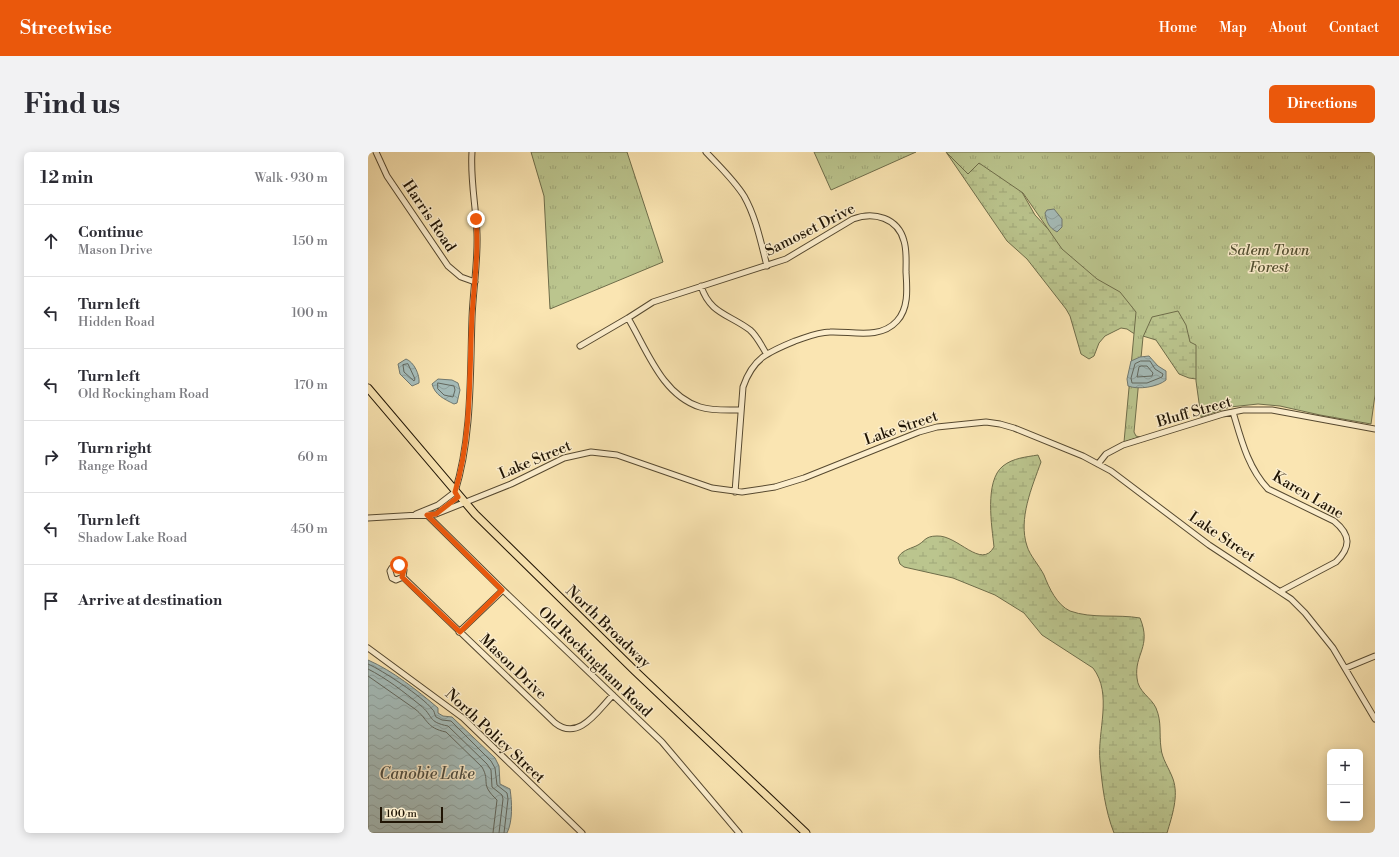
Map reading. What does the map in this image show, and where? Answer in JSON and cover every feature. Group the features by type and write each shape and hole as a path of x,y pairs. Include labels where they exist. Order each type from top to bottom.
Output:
{"main road":[{"name":"North Broadway","path":"368,388 464,503 517,557 806,833"}],"street":[{"name":"Harris Road","path":"376,152 386,176 448,266 461,277 475,282"},
{"path":"436,514 457,494 470,397 477,232 472,188 472,152"},
{"path":"706,152 733,181 744,196 754,219 767,266"},
{"name":"Samoset Drive","path":"580,346 653,302 767,266 797,254 853,219 862,215 877,216 890,221 901,231 906,250 907,289 906,304 897,322 889,328 875,333 821,332 766,353 751,369 746,378 740,410 735,492"},
{"path":"701,286 710,304 719,313 750,330 766,353"},
{"path":"628,318 664,381 674,392 702,407 740,410"},
{"name":"Bluff Street","path":"1098,464 1106,454 1123,445 1233,412 1252,409 1272,410 1375,429"},
{"name":"Karen Lane","path":"1233,412 1251,465 1261,482 1268,489 1334,521 1342,527 1347,536 1347,546 1343,555 1336,562 1281,591"},
{"name":"Lake Street","path":"415,514 436,514 511,484 564,458 590,452 617,455 706,486 735,492 761,490 796,480 927,429 976,422 1000,424 1014,428 1098,464 1123,479 1209,545 1281,591 1315,624 1346,668 1375,719"},
{"path":"368,518 415,514 438,505 457,494"},
{"name":"Old Rockingham Road","path":"427,515 502,590 668,748 739,833"},
{"name":"Mason Drive","path":"402,577 555,723 563,728 572,730 581,727 589,721 613,695"},
{"path":"460,632 502,590"},
{"name":"North Policy Street","path":"368,648 462,718 582,833"},
{"path":"1346,668 1375,656"}],"green space":[{"path":"531,152 627,152 663,262 550,309 544,196"},
{"path":"814,152 916,152 831,190"},
{"path":"946,152 999,152 1035,215 1049,230 1093,263 1189,306 1217,382 1189,378 1179,374 1156,340 1133,333 1127,329 1121,328 1105,336 1099,343 1094,356 1089,359 1081,354 1070,316 1066,309 1027,259 1007,241"},
{"name":"Salem Town Forest","path":"946,152 1375,152 1375,395 1371,424 1280,406 1258,404 1230,407 1201,417 1196,381 1196,345 1190,342 1186,325 1178,311 1152,317 1143,337 1134,432 1136,436 1140,437 1124,442 1136,312 1120,292 1097,279 1062,249 1023,193 979,163 968,174"},
{"path":"1038,455 1041,462 1027,503 1024,525 1025,536 1028,550 1042,571 1054,596 1061,605 1070,611 1096,616 1123,616 1140,618 1143,628 1144,643 1138,663 1138,683 1142,691 1154,704 1158,713 1162,752 1175,786 1174,806 1167,833 1114,833 1104,797 1100,761 1103,713 1102,689 1099,678 1093,668 1042,635 1024,613 995,595 953,578 904,567 900,564 898,558 901,554 933,536 945,537 976,553 983,555 989,553 994,547 991,517 991,493 993,482 997,473 1003,466 1011,461"}],"water":[{"path":"1054,209 1062,219 1062,227 1057,232 1048,224 1045,213 1047,210"},
{"path":"1149,356 1158,366 1166,371 1166,380 1148,387 1137,388 1128,386 1127,379 1131,361 1140,357"},
{"path":"406,359 412,363 419,376 419,383 412,386 400,374 398,364"},
{"path":"438,379 452,380 458,383 460,390 457,403 454,404 440,396 435,391 432,384"},
{"name":"Canobie Lake","path":"368,660 396,675 438,708 438,713 443,716 452,717 495,758 499,766 500,784 510,789 512,805 507,833 368,833"}],"route":[{"path":"399,565 404,570 404,575 402,577 460,632 502,590 427,515 436,514 458,497 455,492 465,439 470,397 472,318 477,253 476,219"}]}
